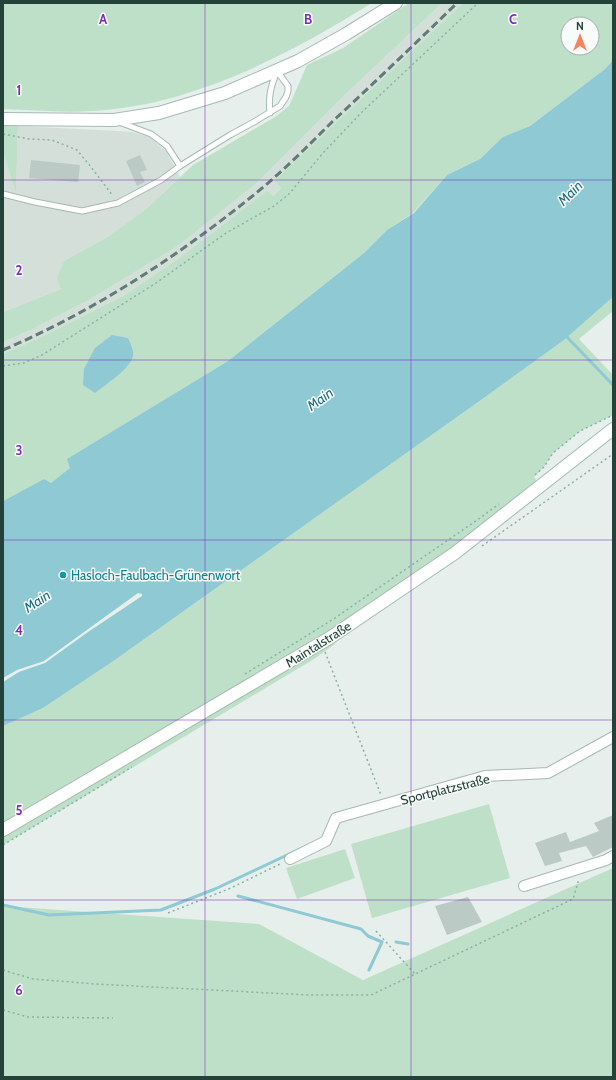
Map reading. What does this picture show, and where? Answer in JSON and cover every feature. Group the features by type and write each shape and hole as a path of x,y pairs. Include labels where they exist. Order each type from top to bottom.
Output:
{"main road":[{"path":"3,119 114,120 159,113 225,93 277,71 346,34 396,3"},
{"name":"Maintalstraße","path":"3,830 331,637 455,553 613,429"}],"street":[{"name":"Sportplatzstraße","path":"290,859 326,841 336,818 485,776 548,773 613,737"},
{"path":"524,886 606,860 613,856"}],"lane":[{"path":"270,113 269,100 271,86 277,71"},
{"path":"3,194 82,211 118,203 161,180 180,166 280,106 286,97 288,86 277,71"},
{"path":"114,120 151,134 167,146 180,166"}],"path":[{"path":"3,366 24,363 42,354 156,283 226,233 274,206 289,194 323,153 362,112 478,3"},
{"path":"3,134 29,139 52,140 77,150 118,203"},
{"path":"534,477 544,467 553,453 580,431 613,415"},
{"path":"245,674 335,618 504,500"},
{"path":"324,651 385,805"},
{"path":"168,913 232,888 290,859"},
{"path":"3,970 34,979 95,984 309,995 371,995 573,899 582,868"},
{"path":"376,931 415,974"},
{"path":"3,1010 28,1017 113,1018"}],"shaded area":[{"path":"442,3 463,3 274,181 281,188 272,196 123,296 39,338 3,354 3,342 33,329 87,301 178,246 258,182 349,91"},
{"path":"18,126 132,132 149,137 166,151 180,177 146,209 109,236 64,261 61,289 3,312 3,153 16,190"}],"green space":[{"path":"3,3 372,3 273,59 238,75 202,88 166,99 129,107 69,112 3,109"},
{"path":"409,3 442,3 349,91 258,182 178,246 87,301 33,329 3,342 3,312 61,289 57,278 64,261 109,236 146,209 193,165 275,117 289,106 307,65 343,48"},
{"path":"463,3 613,3 613,60 605,69 530,126 504,137 480,159 447,175 413,213 387,230 364,253 228,361 68,459 71,468 50,484 44,479 3,501 3,354 39,338 123,296 181,257 267,191 273,196 281,188 274,181"},
{"path":"3,125 18,126 16,192 3,153"},
{"path":"613,297 613,311 579,339 613,375 613,415 580,431 553,453 544,467 534,477 540,486 331,637 335,644 314,659 3,845 3,726 43,708 112,662 564,340"},
{"path":"489,804 510,878 372,918 351,844"},
{"path":"345,849 355,878 297,899 286,868"},
{"path":"613,868 613,1077 3,1077 3,906 259,924 363,980"}],"water":[{"name":"Main","path":"613,60 613,297 564,340 112,662 43,708 3,726 3,682 19,672 45,663 142,596 142,594 138,593 44,661 17,670 3,678 3,501 44,479 51,483 70,468 67,459 228,361 364,253 387,230 414,213 447,175 480,159 503,137 530,126 605,69"},
{"path":"112,335 128,338 133,356 131,361 122,371 95,393 83,385 84,369 95,348"}],"building":[{"path":"140,155 147,170 140,172 145,182 137,186 126,161"},
{"path":"31,160 80,165 78,182 29,178"},
{"path":"613,815 613,847 593,857 586,846 559,853 562,861 545,866 535,843 566,832 570,842 599,831 594,823"},
{"path":"468,897 482,922 447,935 435,906"}],"waterway":[{"path":"567,337 613,385"},
{"path":"3,905 49,915 161,910 215,889 302,848"},
{"path":"238,896 361,929 368,936 382,942 369,970"},
{"path":"396,942 408,944"}],"railway":[{"path":"3,350 68,319 131,283 162,263 221,220 282,171 457,3"}],"place":[{"name":"Hasloch-Faulbach-Grünenwört","path":"63,575"}]}
